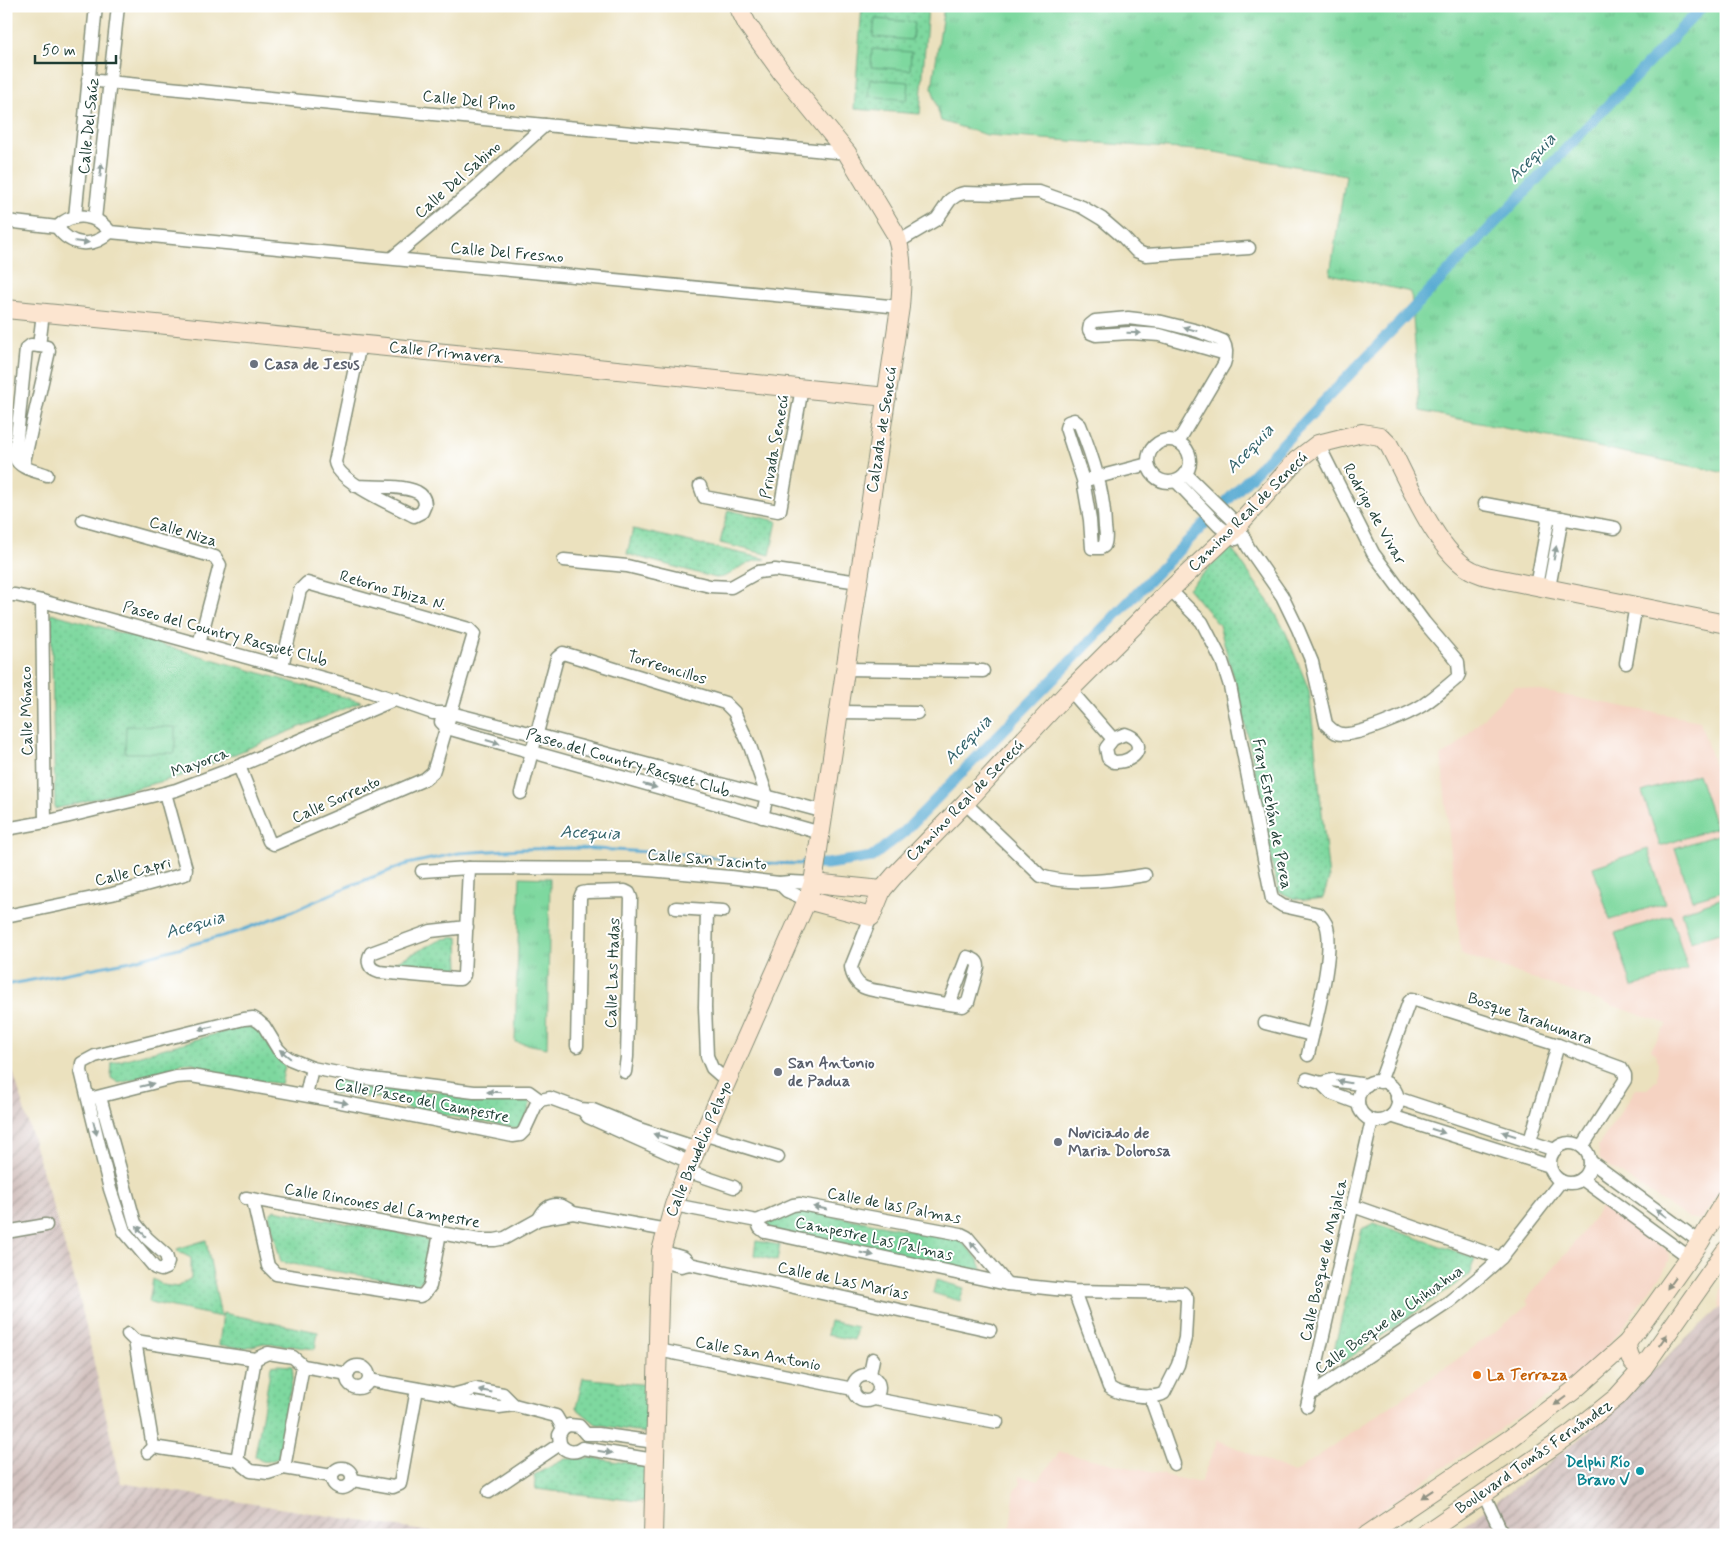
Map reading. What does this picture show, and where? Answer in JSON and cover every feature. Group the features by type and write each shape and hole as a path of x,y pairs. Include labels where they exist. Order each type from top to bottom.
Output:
{"street":[{"name":"Calle Del Saúz","path":"75,216 96,6"},
{"name":"Calle Del Saúz","path":"95,219 118,6"},
{"name":"Calzada de Senecú","path":"738,6 747,24 782,73 847,153 895,233 902,268 900,307 887,397 825,812 813,883 808,900"},
{"name":"Calle Del Pino","path":"88,80 847,153"},
{"name":"Calle Del Sabino","path":"392,258 470,193 545,125"},
{"path":"898,242 937,218 950,200 957,195 964,193 1039,192 1082,207 1123,237 1136,251 1146,255 1249,248"},
{"path":"6,221 57,227 68,218 82,216 95,219 110,232 104,238 87,244 69,239 57,227"},
{"name":"Calle Del Fresno","path":"110,232 900,307"},
{"name":"Calle Primavera","path":"6,309 887,397"},
{"path":"39,346 43,313"},
{"path":"1178,442 1224,364 1226,354 1225,344 1220,340 1162,322 1128,318 1095,321 1089,328 1091,333 1096,335 1131,333 1160,335 1226,354"},
{"path":"1160,335 1162,322"},
{"path":"356,486 405,489 417,492 422,495 425,505 422,512 414,516 356,486 338,472 334,462 360,344"},
{"path":"23,466 49,352 47,347 31,345 26,349 15,457 23,466 47,475"},
{"name":"Privada Senecú","path":"700,486 704,497 780,510 802,388"},
{"path":"1071,420 1080,425 1098,478 1105,518 1106,540 1101,548 1092,548 1090,520 1083,480 1066,428 1066,424 1071,420"},
{"name":"Camino Real de Senecú","path":"871,917 882,890 894,876 1070,690 1170,590 1229,525 1297,460 1318,444 1362,433 1380,436 1389,445 1430,525 1458,560 1470,570 1486,576 1726,624"},
{"path":"1167,440 1178,442 1187,450 1190,456 1189,469 1181,478 1170,482 1158,480 1150,471 1148,464 1149,454 1156,444 1167,440"},
{"name":"Rodrigo de Vivar","path":"1229,525 1282,596 1312,662 1326,724 1332,731 1347,734 1390,722 1422,706 1457,678 1459,667 1454,656 1424,622 1373,553 1318,444"},
{"path":"1083,480 1098,478 1148,464"},
{"path":"1181,478 1211,499 1229,525"},
{"path":"1181,478 1202,509 1229,525"},
{"path":"1485,504 1615,528"},
{"path":"1542,587 1549,516"},
{"path":"1542,587 1562,518"},
{"name":"Calle Niza","path":"83,520 218,559 220,565 199,644"},
{"path":"564,560 627,566 723,588 737,584 758,572 775,570 859,582"},
{"name":"Retorno Ibiza N.","path":"282,666 300,590 307,584 326,589 472,631 474,637 451,713"},
{"name":"Fray Estebán de Perea","path":"1170,590 1202,622 1222,661 1230,686 1272,899 1283,906 1319,914 1327,926 1327,965 1308,1055"},
{"name":"Paseo del Country Racquet Club","path":"6,595 42,601 282,666 396,699 433,713 451,713 825,812"},
{"name":"Calle Mónaco","path":"42,601 45,822"},
{"path":"1626,663 1636,605"},
{"name":"Torreoncillos","path":"538,735 557,658 563,653 725,703 734,712 750,746 767,796"},
{"path":"846,669 983,671"},
{"path":"1070,690 1113,739"},
{"name":"Mayorca","path":"6,829 45,822 165,793 239,766 396,699"},
{"path":"840,712 917,713"},
{"name":"Paseo del Country Racquet Club","path":"433,713 447,728 821,833"},
{"name":"Calle Sorrento","path":"239,766 269,841 276,844 425,779 433,772 451,713"},
{"path":"521,793 538,735"},
{"name":"Calle Capri","path":"6,916 112,894 182,876 186,869 165,793"},
{"path":"762,817 767,796"},
{"path":"965,803 1041,876 1057,879 1113,880 1145,875"},
{"path":"467,927 431,931 371,953 369,956 369,966 379,972 460,978 464,975 467,927 469,868"},
{"name":"Calle San Jacinto","path":"422,872 469,868 611,869 675,872 779,883 813,883"},
{"path":"611,869 611,892"},
{"name":"Calle San Jacinto","path":"779,883 787,891 808,900"},
{"path":"813,883 882,890"},
{"name":"Calle Las Hadas","path":"577,1046 580,898 582,893 587,892 625,891 631,898 625,1072"},
{"path":"808,900 871,917 851,967 852,974 864,988 949,1004"},
{"name":"Calle Baudelio Pelayo","path":"653,1535 661,1256 667,1230 674,1205 724,1076 808,900"},
{"path":"676,908 723,911"},
{"path":"707,910 705,1007 707,1056 712,1068 724,1076"},
{"name":"Bosque Tarahumara","path":"1380,1082 1409,1002 1415,999 1558,1045 1621,1068 1626,1075 1625,1080 1582,1147"},
{"name":"Calle Paseo del Campestre","path":"94,1098 110,1189 124,1231 155,1268 164,1270 168,1265 166,1255 147,1238 135,1222 94,1098 81,1071 82,1063 86,1060 95,1056 249,1018 258,1021 264,1026 278,1049 284,1055 312,1068 364,1078 474,1092 529,1092 540,1100"},
{"path":"1265,1023 1312,1035"},
{"path":"1530,1141 1558,1045"},
{"path":"306,1095 312,1068"},
{"name":"Calle Paseo del Campestre","path":"94,1098 176,1077 191,1076 306,1095 513,1136 520,1135 524,1131 540,1100 555,1098 580,1109 588,1117 607,1121 637,1134 695,1154"},
{"path":"1307,1079 1322,1083 1332,1080 1367,1085 1380,1082 1390,1086 1397,1098 1397,1105 1391,1116 1386,1120 1372,1120 1364,1115 1358,1103 1331,1093 1322,1083"},
{"path":"1358,1103 1362,1090 1367,1085"},
{"path":"1397,1098 1555,1150"},
{"path":"1391,1116 1550,1166"},
{"name":"Calle Bosque de Majalca","path":"1307,1406 1372,1120"},
{"path":"1571,1143 1582,1147 1587,1152 1590,1161 1587,1174 1576,1182 1567,1183 1561,1181 1556,1177 1550,1166 1555,1150 1571,1143"},
{"path":"695,1154 778,1157"},
{"path":"695,1154 734,1187"},
{"path":"1590,1161 1700,1242"},
{"path":"1582,1179 1689,1257"},
{"name":"Calle Bosque de Chihuahua","path":"1311,1394 1449,1302 1501,1258 1561,1181"},
{"path":"110,1189 124,1185"},
{"name":"Boulevard Tomás Fernández","path":"1367,1535 1511,1438 1573,1391 1627,1343 1700,1242 1726,1198"},
{"name":"Calle Rincones del Campestre","path":"440,1233 430,1286 420,1296 276,1274 268,1266 249,1199 440,1233 479,1240 495,1240 516,1233 539,1220 573,1213 667,1230"},
{"name":"Calle de las Palmas","path":"757,1221 792,1205 800,1204 961,1234 966,1237 1007,1284"},
{"name":"Campestre Las Palmas","path":"674,1205 757,1221 760,1228 765,1232 1007,1284 1074,1291 1181,1292 1186,1295 1187,1302 1186,1338 1178,1365 1164,1393 1158,1396 1150,1396"},
{"path":"1353,1206 1501,1258"},
{"path":"6,1232 46,1224"},
{"name":"Boulevard Tomás Fernández","path":"1423,1535 1571,1434 1617,1397 1643,1368 1726,1250"},
{"name":"Calle de Las Marías","path":"661,1256 684,1258 690,1264 990,1330"},
{"path":"1074,1291 1109,1386 1119,1393 1150,1396 1174,1464"},
{"path":"417,1389 400,1484 393,1487 353,1480 349,1486 339,1488 333,1483 332,1476 284,1468 268,1474 251,1471 237,1460 151,1449 132,1338 255,1359 268,1353 293,1358 302,1366 348,1374 348,1381 354,1387 363,1387 368,1380 452,1395 475,1389 503,1394 514,1405 556,1416 563,1428"},
{"path":"1627,1343 1632,1362 1634,1365 1643,1368"},
{"name":"Calle San Antonio","path":"658,1350 853,1389"},
{"path":"870,1374 873,1358"},
{"path":"237,1460 255,1359"},
{"path":"284,1468 302,1366"},
{"path":"874,1399 880,1387 877,1379 870,1374 857,1377 853,1389 860,1400 874,1399 997,1422"},
{"path":"569,1425 579,1426 586,1434 586,1444 578,1451 571,1452 562,1448 560,1444 559,1435 563,1428 569,1425"},
{"path":"586,1434 655,1442"},
{"path":"488,1492 560,1444"},
{"path":"582,1448 654,1460"},
{"path":"1483,1493 1503,1535"}],"shaded area":[{"path":"1515,686 1700,721 1726,803 1726,1181 1701,1220 1688,1218 1600,1160 1598,1146 1636,1089 1647,1089 1657,1080 1658,1062 1656,1055 1651,1049 1667,1024 1461,954 1441,755 1453,749"},
{"path":"6,1048 78,1291 121,1483 449,1535 6,1535"},
{"path":"1604,1204 1668,1251 1670,1259 1663,1272 1620,1331 1588,1369 1345,1535 1009,1535 1015,1489 1021,1483 1019,1476 1038,1480 1060,1452 1200,1483 1218,1440 1294,1473 1444,1369 1529,1304 1526,1300 1565,1255"},
{"path":"1726,1281 1726,1309 1719,1308 1721,1289"},
{"path":"1719,1308 1726,1309 1726,1535 1451,1535 1581,1438"}],"green space":[{"path":"862,6 928,6 920,114 854,109"},
{"path":"876,6 915,6 915,11 876,8"},
{"path":"944,6 1726,6 1726,473 1420,411 1411,292 1330,274 1346,175 1209,151 987,135 941,121 932,88"},
{"path":"875,19 914,22 912,40 873,37"},
{"path":"872,49 911,52 910,70 871,67"},
{"path":"870,79 909,82 907,100 868,96"},
{"path":"728,510 777,521 770,555 720,543"},
{"path":"633,529 766,559 748,563 727,575 716,578 627,554"},
{"path":"1231,547 1272,607 1286,633 1309,690 1329,879 1323,898 1300,899 1290,897 1279,891 1273,870 1239,697 1219,625 1188,588"},
{"path":"51,613 361,702 179,777 55,809"},
{"path":"126,726 175,727 175,753 125,753"},
{"path":"1698,774 1716,828 1660,846 1642,792"},
{"path":"1726,832 1726,890 1692,900 1675,848"},
{"path":"1648,849 1665,903 1610,920 1593,867"},
{"path":"520,877 550,878 547,1048 515,1042"},
{"path":"1726,897 1726,931 1690,942 1681,912"},
{"path":"1671,915 1688,969 1632,987 1615,933"},
{"path":"458,937 459,971 389,965 443,939"},
{"path":"244,1026 258,1029 274,1055 285,1066 281,1084 212,1074 194,1063 181,1063 169,1072 119,1083 111,1078 112,1063"},
{"path":"338,1079 394,1090 530,1096 530,1105 522,1129 410,1109 383,1098 333,1093 331,1085"},
{"path":"798,1209 959,1240 976,1257 982,1269 974,1272 768,1229 766,1226 769,1221"},
{"path":"274,1210 424,1238 430,1244 423,1279 417,1285 281,1262 269,1215"},
{"path":"1374,1223 1475,1258 1469,1275 1341,1364 1333,1355 1362,1229"},
{"path":"206,1240 221,1317 149,1302 153,1279 163,1285 177,1287 191,1278 191,1258 177,1249"},
{"path":"756,1241 780,1245 777,1261 754,1255"},
{"path":"936,1280 964,1288 960,1301 933,1293"},
{"path":"223,1313 318,1332 315,1349 264,1343 244,1348 219,1345"},
{"path":"830,1321 857,1327 854,1340 827,1335"},
{"path":"271,1366 292,1366 293,1375 278,1458 263,1461 255,1456"},
{"path":"583,1378 648,1385 645,1433 596,1424 576,1408"},
{"path":"592,1458 647,1466 646,1502 536,1489 534,1475 565,1459"}],"waterway":[{"name":"Acequia","path":"806,864 827,864 872,857 904,832 1304,422 1703,6"},
{"name":"Acequia","path":"6,985 131,961 237,932 407,864 459,853 578,848 685,854 759,863 806,864"}],"place":[{"name":"Casa de Jesus","path":"254,364"},
{"name":"San Antonio de Padua","path":"778,1072"},
{"name":"Noviciado de Maria Dolorosa","path":"1058,1142"},
{"name":"La Terraza","path":"1477,1375"},
{"name":"Delphi Río Bravo V","path":"1640,1471"}]}
